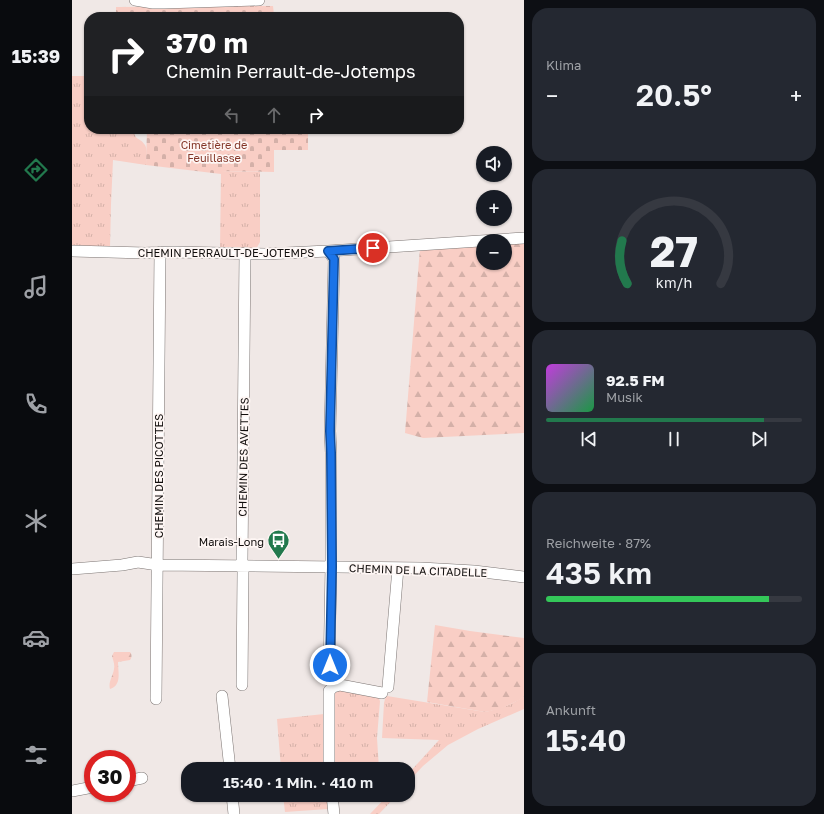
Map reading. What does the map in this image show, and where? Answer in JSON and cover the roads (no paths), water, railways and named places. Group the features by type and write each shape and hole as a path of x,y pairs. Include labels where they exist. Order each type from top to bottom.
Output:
{"street":[{"path":"135,0 159,3 259,0"},
{"name":"CHEMIN PERRAULT-DE-JOTEMPS","path":"72,251 265,254 524,238"},
{"path":"328,251 334,259 330,431 332,567 329,676"},
{"name":"CHEMIN DES PICOTTES","path":"156,699 160,252"},
{"name":"CHEMIN DES AVETTES","path":"242,685 245,254"},
{"name":"CHEMIN DE LA CITADELLE","path":"72,569 122,565 138,562 158,565 442,569 524,577"},
{"path":"329,762 329,691 333,687 340,685 385,690 398,568"},
{"path":"222,696 229,762"},
{"path":"136,779 142,778"},
{"path":"72,791 84,789"},
{"path":"233,802 234,814"},
{"path":"333,802 334,814"}],"place":[{"name":"Marais-Long","path":"279,560"}],"park label":[{"name":"Cimetière de Feuillasse","path":"214,150"}]}
